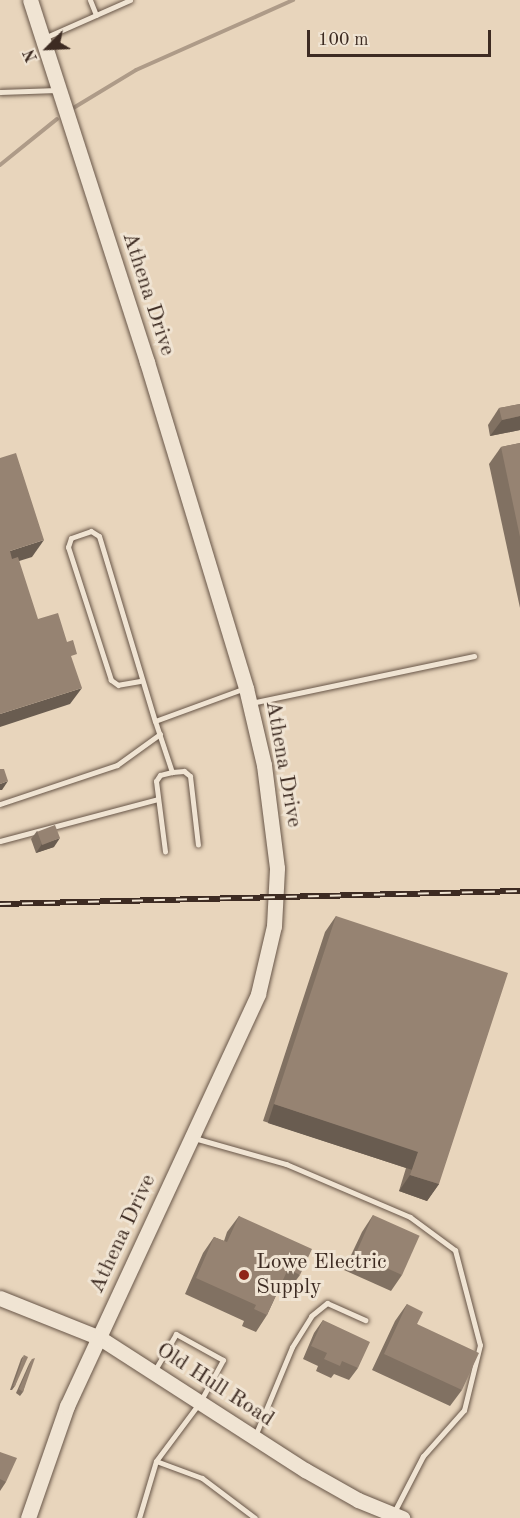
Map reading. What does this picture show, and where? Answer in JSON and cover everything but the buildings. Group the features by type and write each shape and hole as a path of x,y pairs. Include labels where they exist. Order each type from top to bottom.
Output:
{"street":[{"name":"Athena Drive","path":"28,1518 67,1406 258,994 274,926 277,868 264,765 246,688 147,362 30,0"},
{"name":"Old Hull Road","path":"0,1298 100,1338 254,1437 358,1500 396,1517"}],"lane":[{"path":"90,0 96,15"},
{"path":"43,39 130,0"},
{"path":"0,92 59,90"},
{"path":"141,681 118,685 111,680 68,547 71,538 91,531 99,536 141,681 172,772"},
{"path":"250,703 474,656"},
{"path":"155,721 246,688"},
{"path":"0,804 117,765 160,734"},
{"path":"165,851 156,777 172,772 184,771 189,776 198,845"},
{"path":"0,841 158,799"},
{"path":"193,1137 286,1164 410,1217 455,1251 480,1345 464,1410 423,1456 396,1517"},
{"path":"254,1437 292,1347 311,1316 327,1303 365,1320"},
{"path":"139,1518 156,1461 200,1402 224,1360 176,1334 154,1372"},
{"path":"156,1461 202,1478 255,1518"}],"waterway":[{"path":"70,110 136,70 293,0"},
{"path":"0,165 57,119"}],"railway":[{"path":"0,904 520,891"}],"place":[{"name":"Lowe Electric Supply","path":"244,1275"}]}
